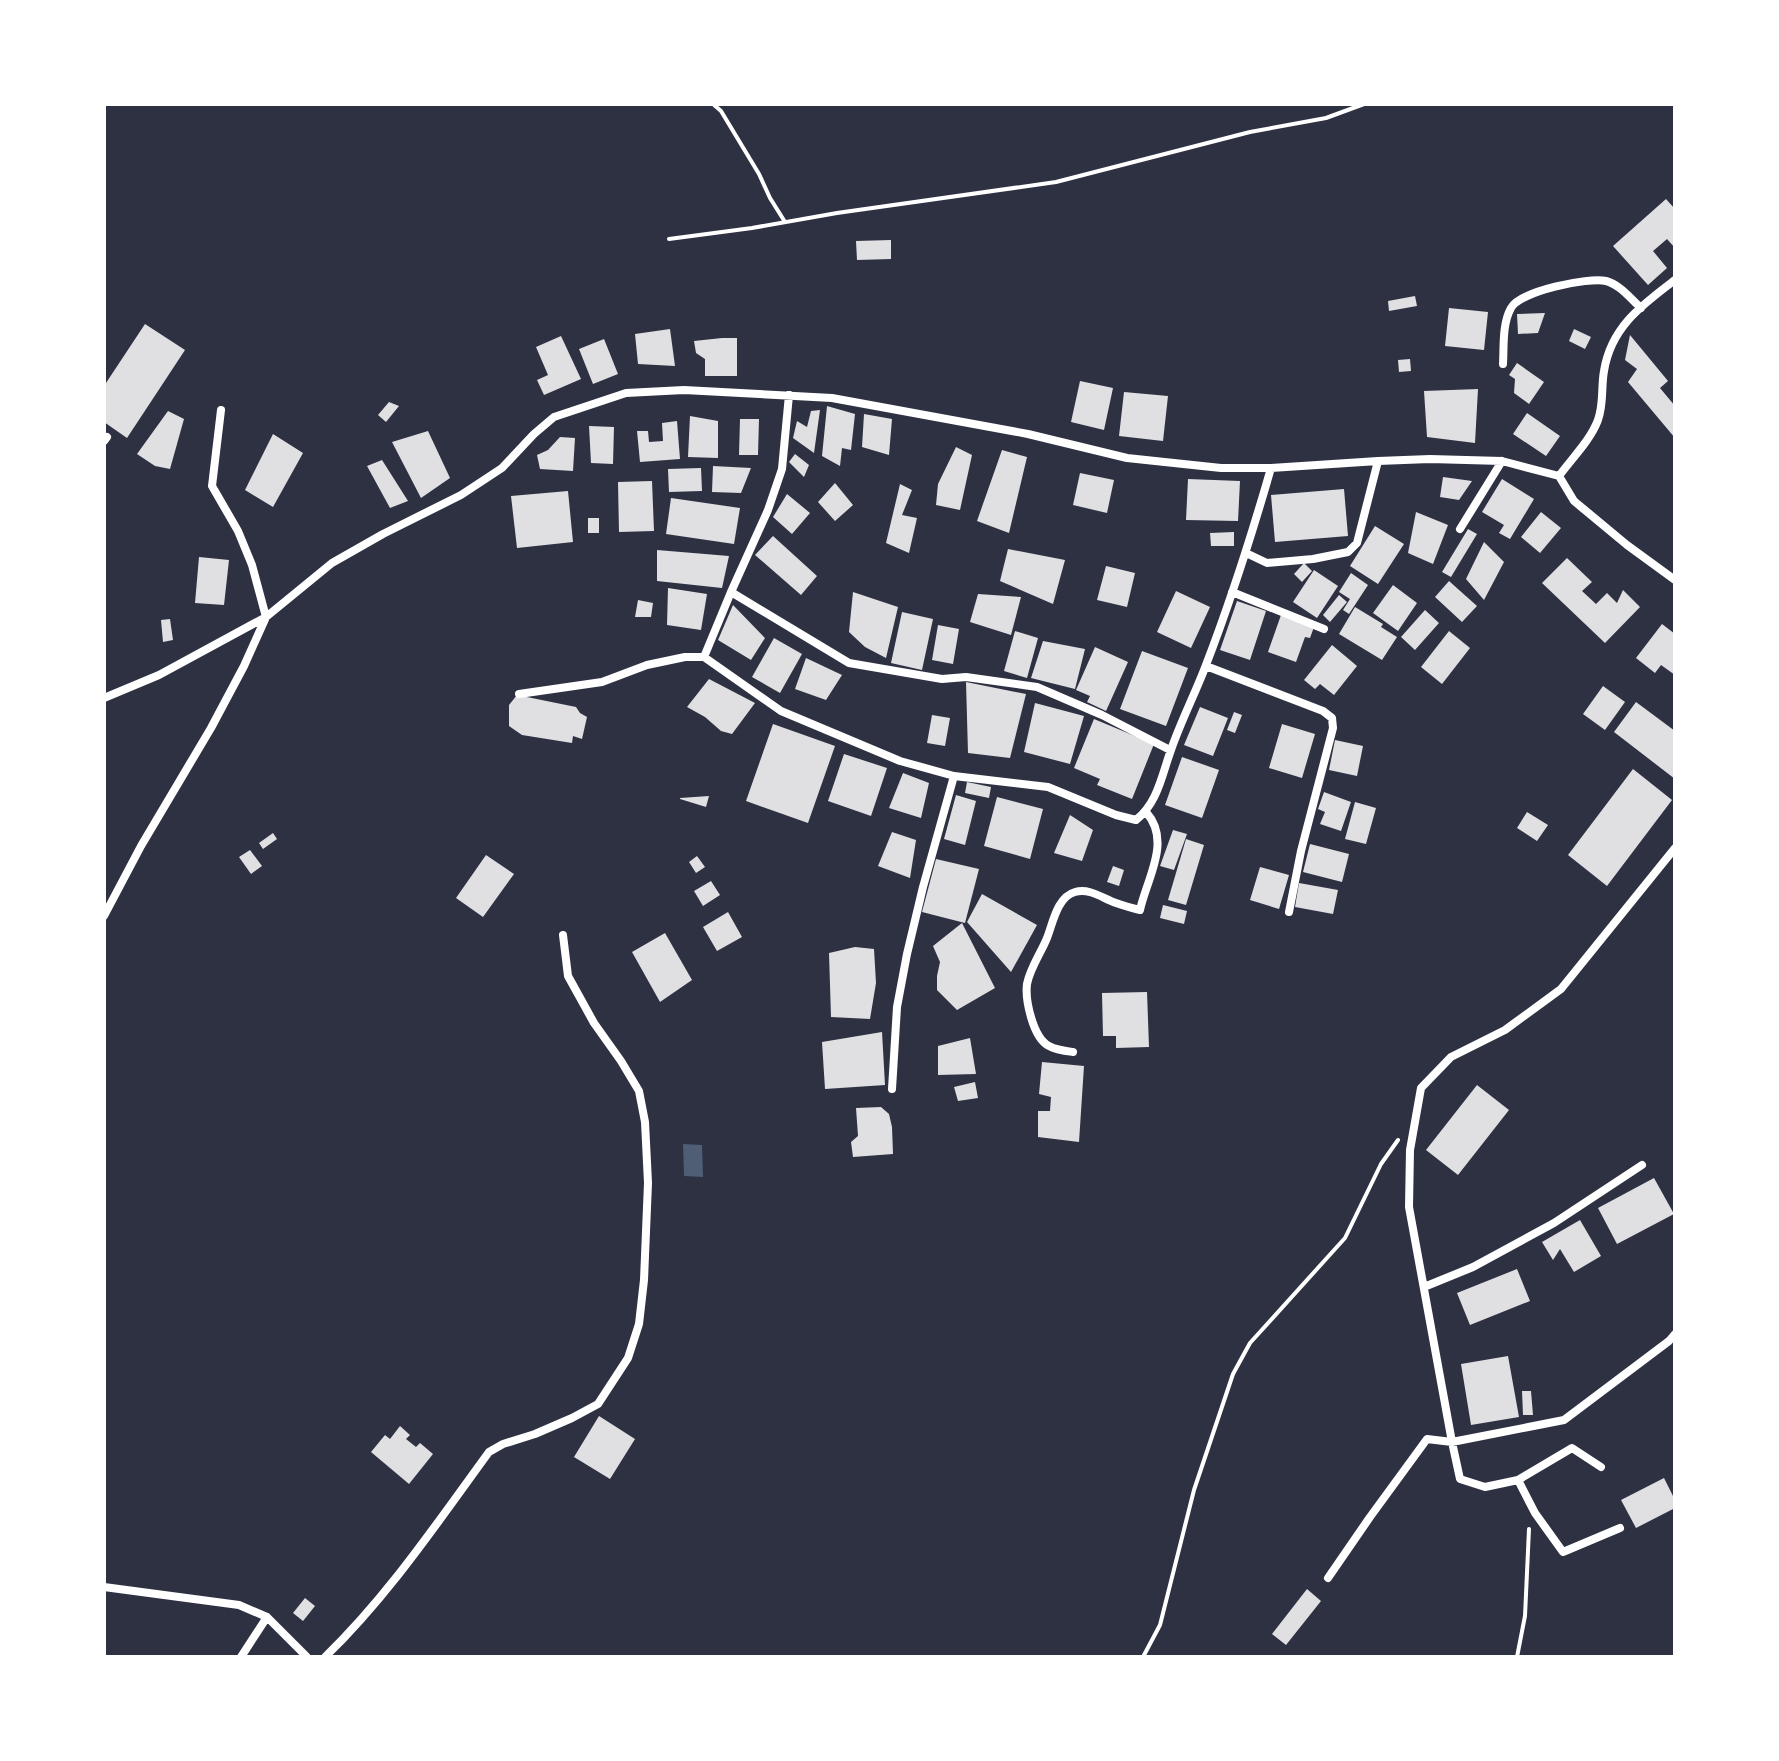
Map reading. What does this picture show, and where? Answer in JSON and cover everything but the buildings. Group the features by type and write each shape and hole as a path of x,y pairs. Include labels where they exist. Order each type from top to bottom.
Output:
{"street":[{"path":"1559,476 1589,438 1598,419 1604,398 1604,373 1616,335 1641,308 1675,280"},
{"path":"1503,364 1504,333 1512,305 1536,292 1585,281 1605,281 1614,284 1641,308"},
{"path":"104,698 159,675 266,617 332,563 461,495 502,468 554,417 626,393 684,390 832,398 1028,434 1127,458 1221,468 1430,459 1502,461 1559,476 1574,501 1675,580"},
{"path":"704,657 768,510 782,469 789,395"},
{"path":"104,916 141,846 211,728 266,617 252,565 238,531 212,486 221,410"},
{"path":"1246,553 1267,563 1348,552 1357,543 1378,461"},
{"path":"1460,529 1502,461"},
{"path":"519,694 602,682 647,665 685,657 704,657 781,711 900,761 954,776 1048,787 1077,801 1136,820 1146,812 1159,786 1170,750 1206,666 1246,553 1271,468"},
{"path":"731,592 849,663 942,679 966,677 1037,687 1102,715 1170,750"},
{"path":"1232,592 1324,629"},
{"path":"1206,666 1323,711 1332,718 1333,728 1301,851 1289,912"},
{"path":"892,1089 897,1007 907,954 954,776"},
{"path":"1073,1052 1054,1049 1042,1041 1030,1013 1028,980 1060,906 1068,895 1078,891 1091,892 1140,910 1158,850 1157,830 1146,812"},
{"path":"1601,1467 1572,1448 1518,1480 1485,1487 1460,1479 1409,1207 1410,1150 1421,1088 1451,1057 1505,1030 1561,989 1675,848"},
{"path":"325,1657 402,1571 489,1452 598,1404 628,1358 639,1324 644,1280 648,1183 645,1122 639,1091 594,1023 568,976 563,935"},
{"path":"1424,1287 1473,1267 1554,1223 1642,1165"},
{"path":"1328,1578 1427,1439 1452,1442 1564,1420 1675,1334"},
{"path":"1518,1480 1535,1513 1563,1552 1620,1528"},
{"path":"104,1587 239,1605 267,1617 307,1657"},
{"path":"241,1657 267,1617"}],"path":[{"path":"713,104 721,111 785,222"},
{"path":"669,239 1056,182 1250,132 1326,118 1364,104"},
{"path":"1143,1657 1160,1625 1194,1490 1233,1374 1250,1343 1345,1238 1381,1164 1398,1140"},
{"path":"1517,1657 1525,1616 1530,1533 1527,1520"}],"water":[{"path":"683,1144 702,1145 703,1177 684,1176"}]}
